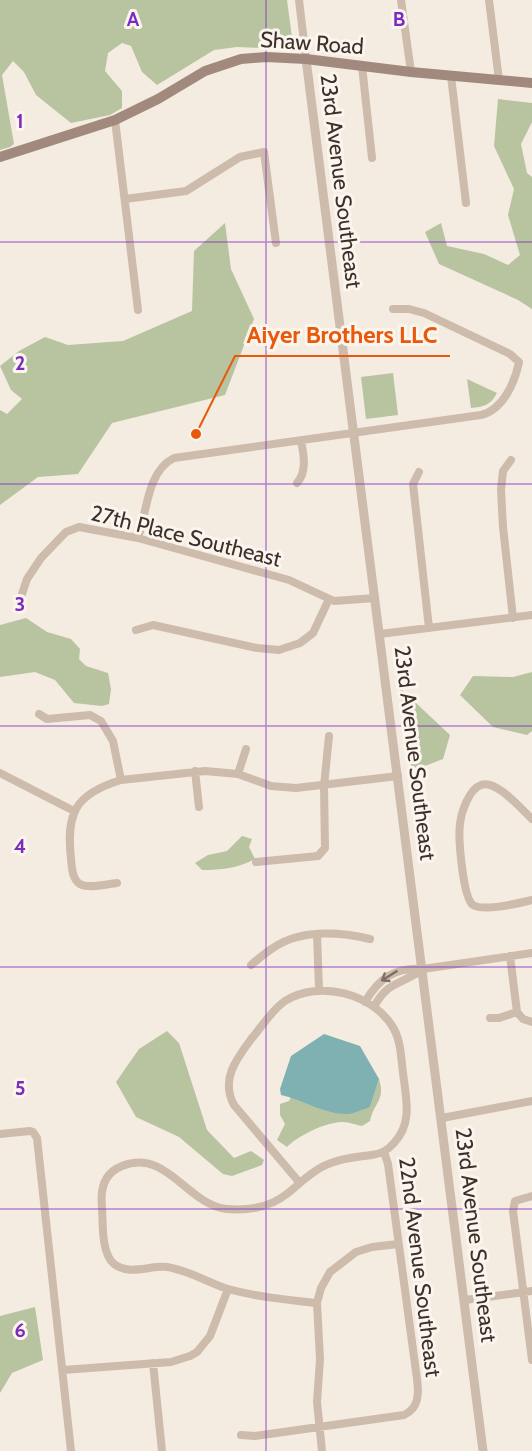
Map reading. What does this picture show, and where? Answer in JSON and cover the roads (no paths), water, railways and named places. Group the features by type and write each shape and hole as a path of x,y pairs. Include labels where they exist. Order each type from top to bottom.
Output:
{"main road":[{"name":"Shaw Road","path":"0,157 115,120 158,99 205,71 222,64 254,57 306,59 411,72 532,83"}],"street":[{"path":"299,0 306,59"},
{"path":"401,0 411,72"},
{"path":"489,0 499,81"},
{"name":"23rd Avenue Southeast","path":"306,59 483,1451"},
{"path":"362,66 372,158"},
{"path":"451,76 466,203"},
{"path":"115,120 138,310"},
{"path":"125,199 186,191 240,157 264,152 276,243"},
{"path":"138,538 156,475 160,467 168,460 179,456 481,415 491,412 501,403 519,362 510,354 424,313 409,309 393,309"},
{"path":"297,483 302,478 304,468 301,441"},
{"path":"511,460 503,471 501,490 513,618"},
{"path":"419,472 413,484 429,628"},
{"name":"27th Place Southeast","path":"21,597 32,569 69,530 83,527 138,538 289,580 329,599 344,601 375,598"},
{"path":"136,630 153,625 257,648 279,650 300,643 313,633 329,599"},
{"path":"380,634 532,615"},
{"path":"39,714 47,719 90,716 101,721 113,741 121,780"},
{"path":"256,862 318,856 323,851 326,842 324,786 329,736"},
{"path":"238,774 246,749"},
{"path":"195,771 199,807"},
{"path":"117,883 84,886 78,882 73,875 69,832 74,812 82,801 93,791 121,780 205,771 238,774 278,787 296,788 398,776"},
{"path":"0,773 74,812"},
{"path":"532,819 494,786 483,784 472,793 459,827 466,890 471,903 475,906 487,907 532,900"},
{"path":"299,1182 237,1109 231,1099 229,1089 230,1072 238,1056 277,1008 293,997 319,989 317,934"},
{"path":"251,965 279,944 298,937 317,934 352,935 370,939"},
{"path":"365,1002 371,992 388,976 409,968 423,969 532,953"},
{"path":"510,956 517,1012 522,1019 532,1022"},
{"path":"374,1007 388,987 413,977 423,969"},
{"name":"22nd Avenue Southeast","path":"319,989 335,992 374,1007 388,1020 397,1035 407,1113 406,1126 384,1152 388,1164 419,1395 408,1413 319,1426"},
{"path":"490,1018 499,1018 517,1012"},
{"path":"442,1118 532,1101"},
{"path":"0,1134 30,1131 37,1138 71,1451"},
{"path":"317,1303 254,1295 228,1289 169,1267 129,1270 114,1263 106,1248 100,1195 103,1184 114,1170 126,1165 150,1164 168,1173 202,1200 219,1208 250,1209 264,1206 289,1193 299,1182 335,1161 384,1152"},
{"path":"532,1196 515,1201 513,1211 532,1360"},
{"path":"322,1451 317,1402 320,1359 317,1303 325,1280 345,1259 361,1250 398,1244"},
{"path":"63,1370 184,1359 197,1352 210,1336 228,1289"},
{"path":"465,1300 532,1291"},
{"path":"153,1363 162,1451"},
{"path":"241,1435 255,1436 319,1426"}],"water":[{"path":"324,1034 360,1046 379,1079 370,1107 350,1114 338,1113 281,1095 280,1089 291,1056"}],"place":[{"name":"Aiyer Brothers LLC","path":"196,434"}]}
